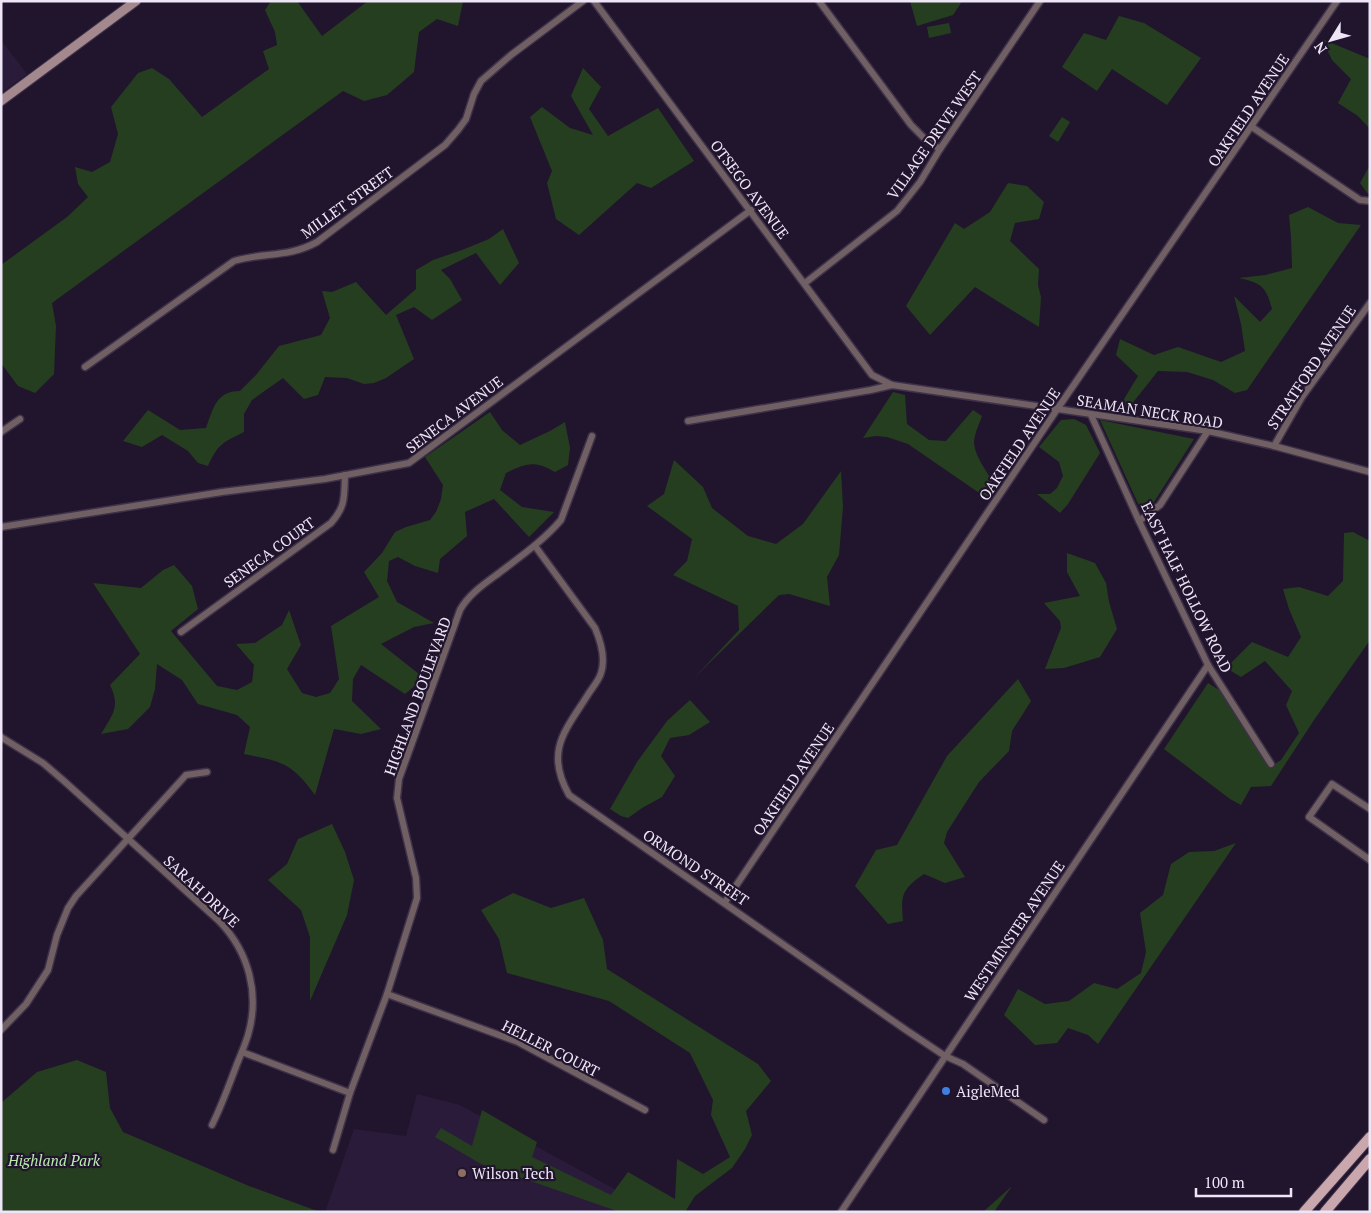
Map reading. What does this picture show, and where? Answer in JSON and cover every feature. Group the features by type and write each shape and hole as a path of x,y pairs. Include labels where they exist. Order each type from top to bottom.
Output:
{"main road":[{"path":"1304,1212 1370,1137"},
{"path":"1325,1212 1370,1159"}],"street":[{"path":"1,101 136,1"},
{"name":"MILLET STREET","path":"85,367 234,261 250,256 294,252 317,242 445,144 466,119 474,94 481,81 505,60 584,1"},
{"name":"OTSEGO AVENUE","path":"594,1 872,375 892,385"},
{"path":"819,1 911,124 926,140 940,149"},
{"name":"VILLAGE DRIVE WEST","path":"805,283 897,211 920,182 940,149 1040,1"},
{"name":"OAKFIELD AVENUE","path":"725,902 1058,408 1337,1"},
{"path":"1252,127 1360,200 1370,201"},
{"name":"SENECA AVENUE","path":"1,527 345,475 409,463 750,210"},
{"name":"STRATFORD AVENUE","path":"1274,446 1302,397 1370,303"},
{"name":"SEAMAN NECK ROAD","path":"688,421 892,385 1208,431 1274,446 1370,472"},
{"name":"EAST HALF HOLLOW ROAD","path":"1091,415 1208,665 1270,764"},
{"path":"1,432 20,419"},
{"path":"1139,521 1160,505 1208,431"},
{"name":"HIGHLAND BOULEVARD","path":"333,1150 350,1093 387,994 417,898 416,878 397,798 399,778 466,600 552,532 561,520 592,436"},
{"name":"SENECA COURT","path":"181,632 331,522 340,512 344,500 345,475"},
{"name":"ORMOND STREET","path":"535,546 595,628 602,643 603,660 601,674 562,737 557,751 562,784 569,795 945,1056 963,1064 1044,1120"},
{"name":"WESTMINSTER AVENUE","path":"841,1212 1208,665"},
{"name":"SARAH DRIVE","path":"1,737 43,763 219,921 232,934 241,950 249,969 252,986 253,1007 250,1029 212,1125"},
{"path":"1,1030 26,1004 48,970 57,935 68,908 76,896 186,775 207,772"},
{"path":"1370,809 1332,784 1309,817 1370,860"},
{"name":"HELLER COURT","path":"387,994 518,1042 644,1110"},
{"path":"242,1052 350,1093"}],"shaded area":[{"path":"1,40 27,74 1,93"},
{"name":"Wilson Tech","path":"417,1094 460,1105 657,1212 325,1212 354,1129 406,1136"}],"green space":[{"path":"271,1 297,1 322,36 368,1 463,1 458,26 437,19 419,32 414,72 387,95 364,101 343,91 52,303 56,326 54,374 35,393 18,386 1,363 1,265 67,217 88,197 78,184 75,167 92,172 110,162 118,134 111,107 138,73 152,68 169,79 202,117 269,69 263,51 277,45 275,32 265,10"},
{"path":"910,1 959,1 961,3 953,15 917,26"},
{"path":"1119,16 1144,23 1201,58 1167,105 1112,69 1097,91 1062,67 1084,33 1106,40"},
{"path":"949,23 951,33 929,38 927,27"},
{"path":"1322,39 1370,59 1370,129 1358,116 1338,103 1351,79 1332,60"},
{"path":"583,68 601,87 589,109 608,136 658,108 694,161 651,188 637,183 579,235 556,219 547,183 552,171 530,117 542,107 570,128 593,135 571,96"},
{"path":"1062,117 1070,122 1058,142 1049,136"},
{"path":"1370,165 1370,193 1368,194 1360,183"},
{"path":"1008,183 1027,186 1044,202 1039,219 1015,223 1010,241 1039,269 1038,285 1041,297 1039,327 975,287 930,335 906,306 955,223 964,229 990,212"},
{"path":"1308,207 1338,223 1361,225 1247,390 1235,393 1213,380 1187,372 1158,371 1127,410 1124,399 1138,376 1116,355 1120,339 1154,355 1178,347 1221,362 1245,351 1234,296 1260,322 1272,309 1262,287 1239,278 1265,275 1292,268 1289,215"},
{"path":"503,229 519,263 500,285 476,253 441,270 450,279 462,300 432,320 414,307 396,315 414,359 386,378 374,383 364,384 347,378 325,377 318,395 304,399 283,378 252,400 244,414 244,432 218,448 208,466 198,463 188,451 162,435 142,447 123,441 148,410 180,430 206,428 217,402 226,394 240,391 256,375 279,346 321,335 330,318 322,291 332,292 356,282 386,315 416,289 416,270 433,260 489,239"},
{"path":"893,392 905,395 907,424 929,440 946,441 973,410 982,416 974,443 980,460 995,487 988,499 908,444 887,437 863,438"},
{"path":"490,412 502,430 520,445 565,422 570,448 568,465 555,472 536,464 519,467 506,473 500,490 522,507 554,512 529,537 494,499 465,512 467,536 440,559 438,573 415,566 398,557 389,561 387,581 397,602 434,623 414,627 381,644 424,678 405,694 361,665 353,679 352,701 381,729 361,734 334,729 315,795 299,776 285,765 244,754 250,727 237,715 198,704 182,680 157,664 155,689 150,707 128,729 101,734 114,711 115,699 110,685 140,654 93,583 141,588 163,570 174,565 192,586 198,609 171,631 217,686 237,690 252,682 254,665 236,644 255,643 282,625 289,610 301,645 287,669 302,693 316,697 330,693 339,679 331,626 379,597 364,572 382,553 395,532 430,520 436,512 441,499 443,485 425,457"},
{"path":"1074,419 1086,425 1100,453 1068,504 1060,513 1037,494 1050,494 1057,488 1063,476 1059,462 1039,447 1061,420"},
{"path":"1100,420 1194,439 1154,502 1141,510"},
{"path":"674,460 703,487 712,508 748,536 776,544 803,524 841,471 843,507 839,555 827,577 830,606 789,594 779,595 695,677 739,630 738,606 673,575 687,561 692,539 647,506 664,494"},
{"path":"1353,532 1370,541 1370,640 1271,786 1251,787 1241,805 1230,799 1164,749 1208,683 1219,690 1270,767 1281,760 1299,733 1286,705 1292,691 1265,661 1241,677 1226,668 1252,642 1288,657 1301,637 1283,589 1299,587 1328,596 1343,581 1344,533"},
{"path":"1067,553 1095,563 1106,583 1109,602 1117,629 1100,657 1064,668 1045,669 1061,628 1060,621 1044,603 1080,596 1067,572"},
{"path":"1018,679 1031,701 1012,731 1009,751 979,782 947,832 944,843 965,877 945,883 924,874 911,884 904,894 902,905 903,921 888,924 855,886 876,850 897,845 947,756"},
{"path":"690,700 710,722 689,735 670,738 661,756 675,776 662,797 628,818 610,809 637,762 667,721"},
{"path":"332,824 345,852 354,880 347,915 310,1001 310,937 301,910 268,880 287,864 298,839"},
{"path":"1236,843 1098,1044 1088,1035 1068,1028 1057,1043 1035,1045 1004,1015 1018,989 1045,1004 1069,1001 1094,983 1117,989 1141,973 1146,952 1140,913 1163,895 1171,864 1189,852 1214,851"},
{"path":"513,893 551,908 584,898 603,940 607,969 758,1064 771,1081 746,1111 752,1135 745,1149 732,1168 695,1196 685,1212 620,1212 481,1164 435,1137 441,1128 472,1146 482,1110 537,1142 532,1157 611,1195 628,1172 675,1199 677,1159 703,1174 730,1157 711,1115 713,1100 690,1053 609,1001 507,973 499,939 481,910"},
{"name":"Highland Park","path":"77,1060 106,1072 110,1108 123,1132 249,1186 320,1212 1,1212 1,1103 37,1072"},
{"path":"1012,1186 994,1212 983,1212"}],"place":[{"name":"AigleMed","path":"946,1091"},
{"name":"Wilson Tech","path":"462,1173"}]}
